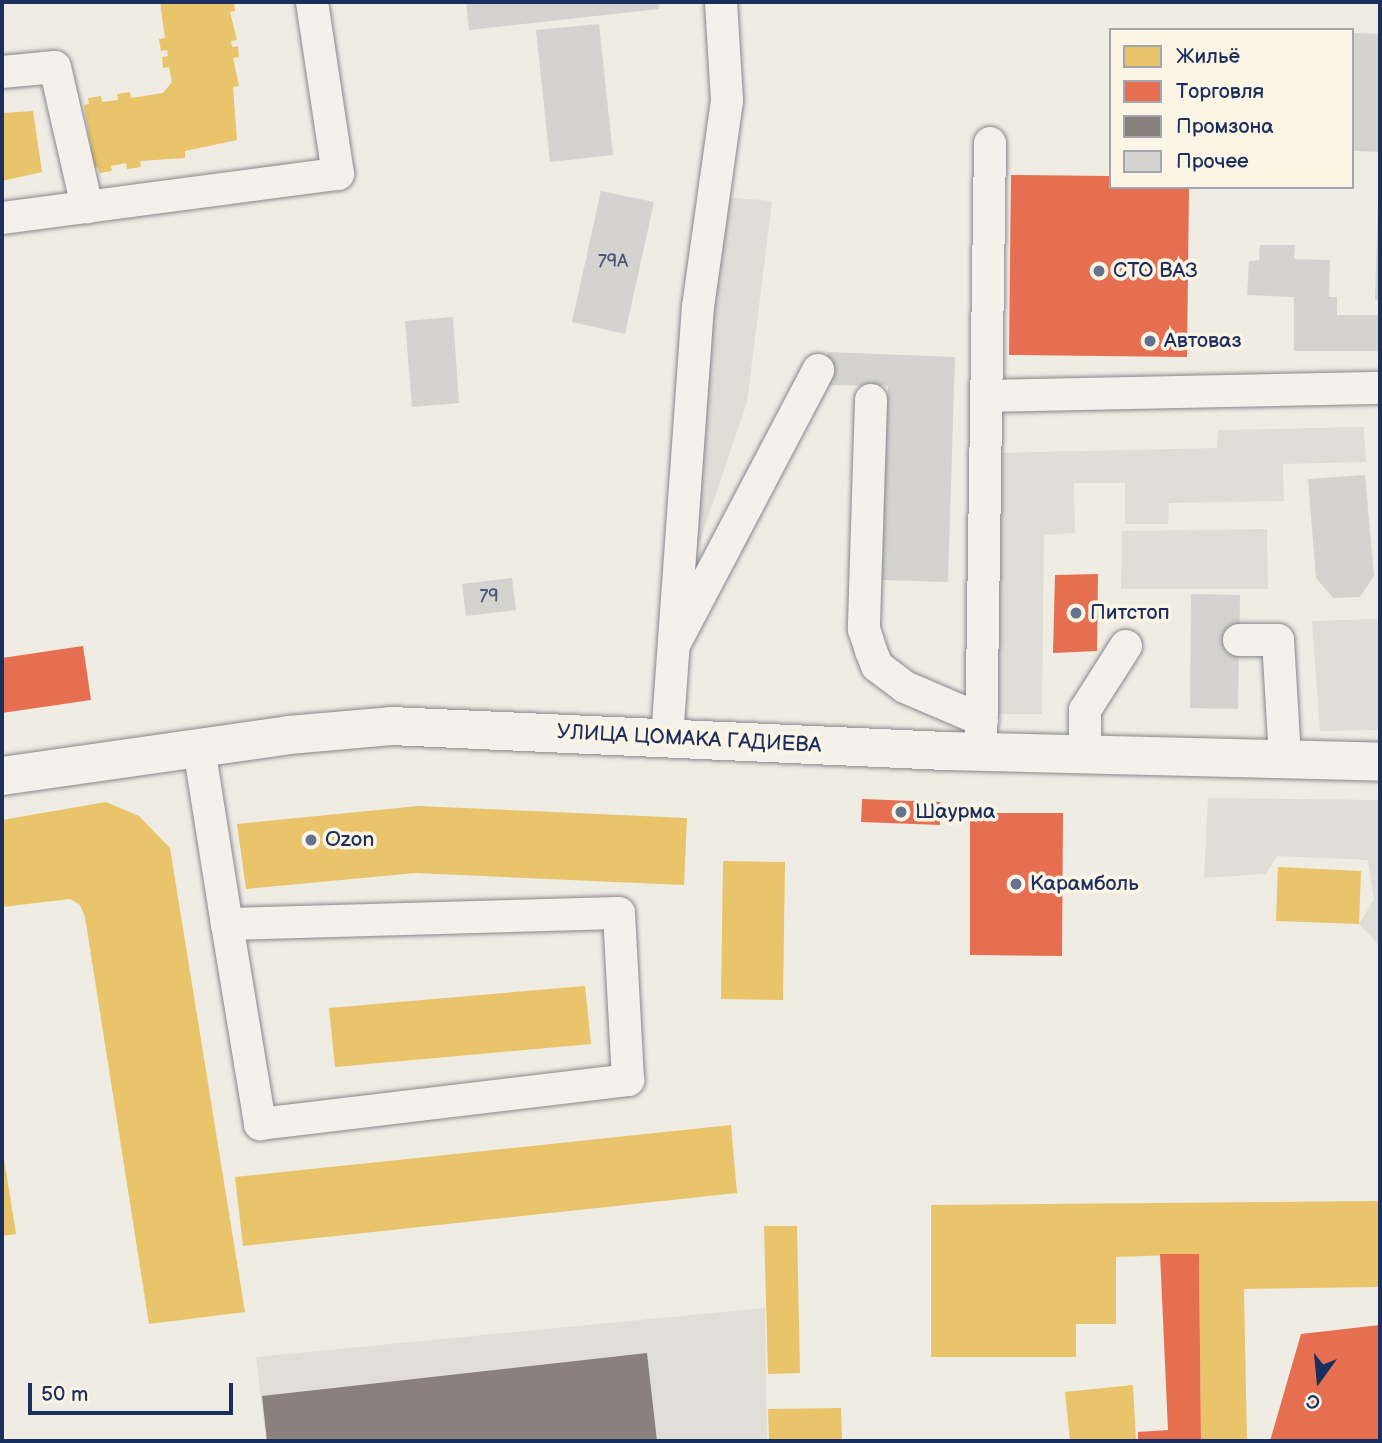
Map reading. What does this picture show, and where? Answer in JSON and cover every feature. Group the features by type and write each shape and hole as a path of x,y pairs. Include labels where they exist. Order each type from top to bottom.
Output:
{"main road":[{"name":"УЛИЦА ЦОМАКА ГАДИЕВА","path":"2,776 199,748 391,726 667,738 982,736 1085,755 1380,762"}],"lane":[{"path":"2,218 338,174 312,2"},
{"path":"667,738 670,652 698,307 727,100 721,2"},
{"path":"2,72 55,67 87,207"},
{"path":"982,736 989,396 990,144"},
{"path":"670,652 818,370"},
{"path":"989,396 1380,388"},
{"path":"871,400 864,629 871,651 877,666 982,736"},
{"path":"1239,640 1278,640 1285,758"},
{"path":"1085,755 1085,710 1126,646"},
{"path":"199,748 260,1124 628,1080 619,913 228,923"}],"shaded area":[{"path":"722,197 772,201 747,402 700,541 680,540"},
{"path":"1364,427 1366,462 1283,464 1284,501 1169,503 1168,524 1125,524 1125,483 1074,483 1075,533 1044,535 1042,714 994,714 999,453 1217,448 1218,430"},
{"path":"1267,529 1268,589 1121,589 1122,531"},
{"path":"1380,619 1380,730 1320,731 1312,621"},
{"path":"1208,798 1380,800 1380,946 1359,924 1374,900 1368,860 1277,856 1266,874 1204,878"},
{"path":"765,1308 767,1441 266,1441 256,1357"}],"building: Жильё":[{"path":"160,2 234,2 235,11 230,12 237,40 231,41 232,47 238,46 239,57 233,58 239,86 233,87 237,140 185,151 185,158 140,161 141,167 127,169 126,163 111,166 112,171 99,173 98,167 94,168 84,105 89,104 88,98 101,96 102,102 118,100 117,94 130,92 131,98 163,93 172,82 169,67 163,68 162,57 168,56 167,50 161,51 159,39 165,38"},
{"path":"33,111 42,172 2,181 2,113"},
{"path":"106,802 139,816 170,848 245,1312 149,1324 85,917 80,905 70,899 2,907 2,820"},
{"path":"418,806 687,818 684,885 415,873 246,889 237,824"},
{"path":"723,861 785,862 783,1000 721,999"},
{"path":"1278,867 1361,871 1359,924 1276,921"},
{"path":"585,986 591,1044 335,1067 329,1008"},
{"path":"731,1125 737,1193 243,1246 235,1177"},
{"path":"2,1146 16,1234 2,1236"},
{"path":"1380,1201 1380,1287 1244,1289 1247,1441 1201,1441 1199,1254 1116,1257 1116,1324 1076,1324 1076,1357 931,1357 931,1205"},
{"path":"764,1226 797,1226 800,1373 768,1374"},
{"path":"1133,1385 1136,1441 1070,1441 1065,1392"},
{"path":"841,1408 842,1441 769,1441 768,1409"}],"building: Торговля":[{"name":"СТО ВАЗ","path":"1011,175 1109,176 1109,189 1189,189 1187,357 1009,355"},
{"name":"Питстоп","path":"1098,574 1097,651 1053,653 1055,575"},
{"path":"83,646 91,700 2,713 2,658"},
{"name":"Шаурма","path":"862,799 940,802 940,825 861,822"},
{"name":"Карамболь","path":"970,813 1063,813 1062,956 970,955"},
{"path":"1160,1254 1199,1254 1201,1441 1138,1441 1138,1432 1168,1430"},
{"path":"1380,1325 1380,1441 1270,1441 1301,1334"}],"building: Промзона":[{"path":"647,1353 657,1441 267,1441 262,1396"}],"building: Прочее":[{"path":"466,2 658,2 659,9 469,30"},
{"path":"599,24 613,155 550,162 536,30"},
{"path":"1354,33 1380,34 1380,152 1354,151"},
{"path":"601,191 654,202 625,334 572,322"},
{"path":"1378,199 1380,300 1375,300"},
{"path":"1260,245 1295,245 1294,259 1330,260 1329,297 1337,297 1337,315 1380,315 1380,351 1294,351 1294,297 1247,295 1249,261 1259,260"},
{"path":"453,317 459,403 412,407 405,321"},
{"path":"828,352 955,357 948,582 882,580 888,386 818,385"},
{"path":"1365,475 1374,576 1360,597 1333,598 1316,578 1308,479"},
{"path":"512,578 516,610 466,616 462,584"},
{"path":"1191,594 1240,595 1238,709 1190,708"}],"place":[{"name":"СТО ВАЗ","path":"1099,271"},
{"name":"Автоваз","path":"1150,341"},
{"name":"Питстоп","path":"1076,613"},
{"name":"Шаурма","path":"901,812"},
{"name":"Ozon","path":"311,840"},
{"name":"Карамболь","path":"1016,884"}]}
